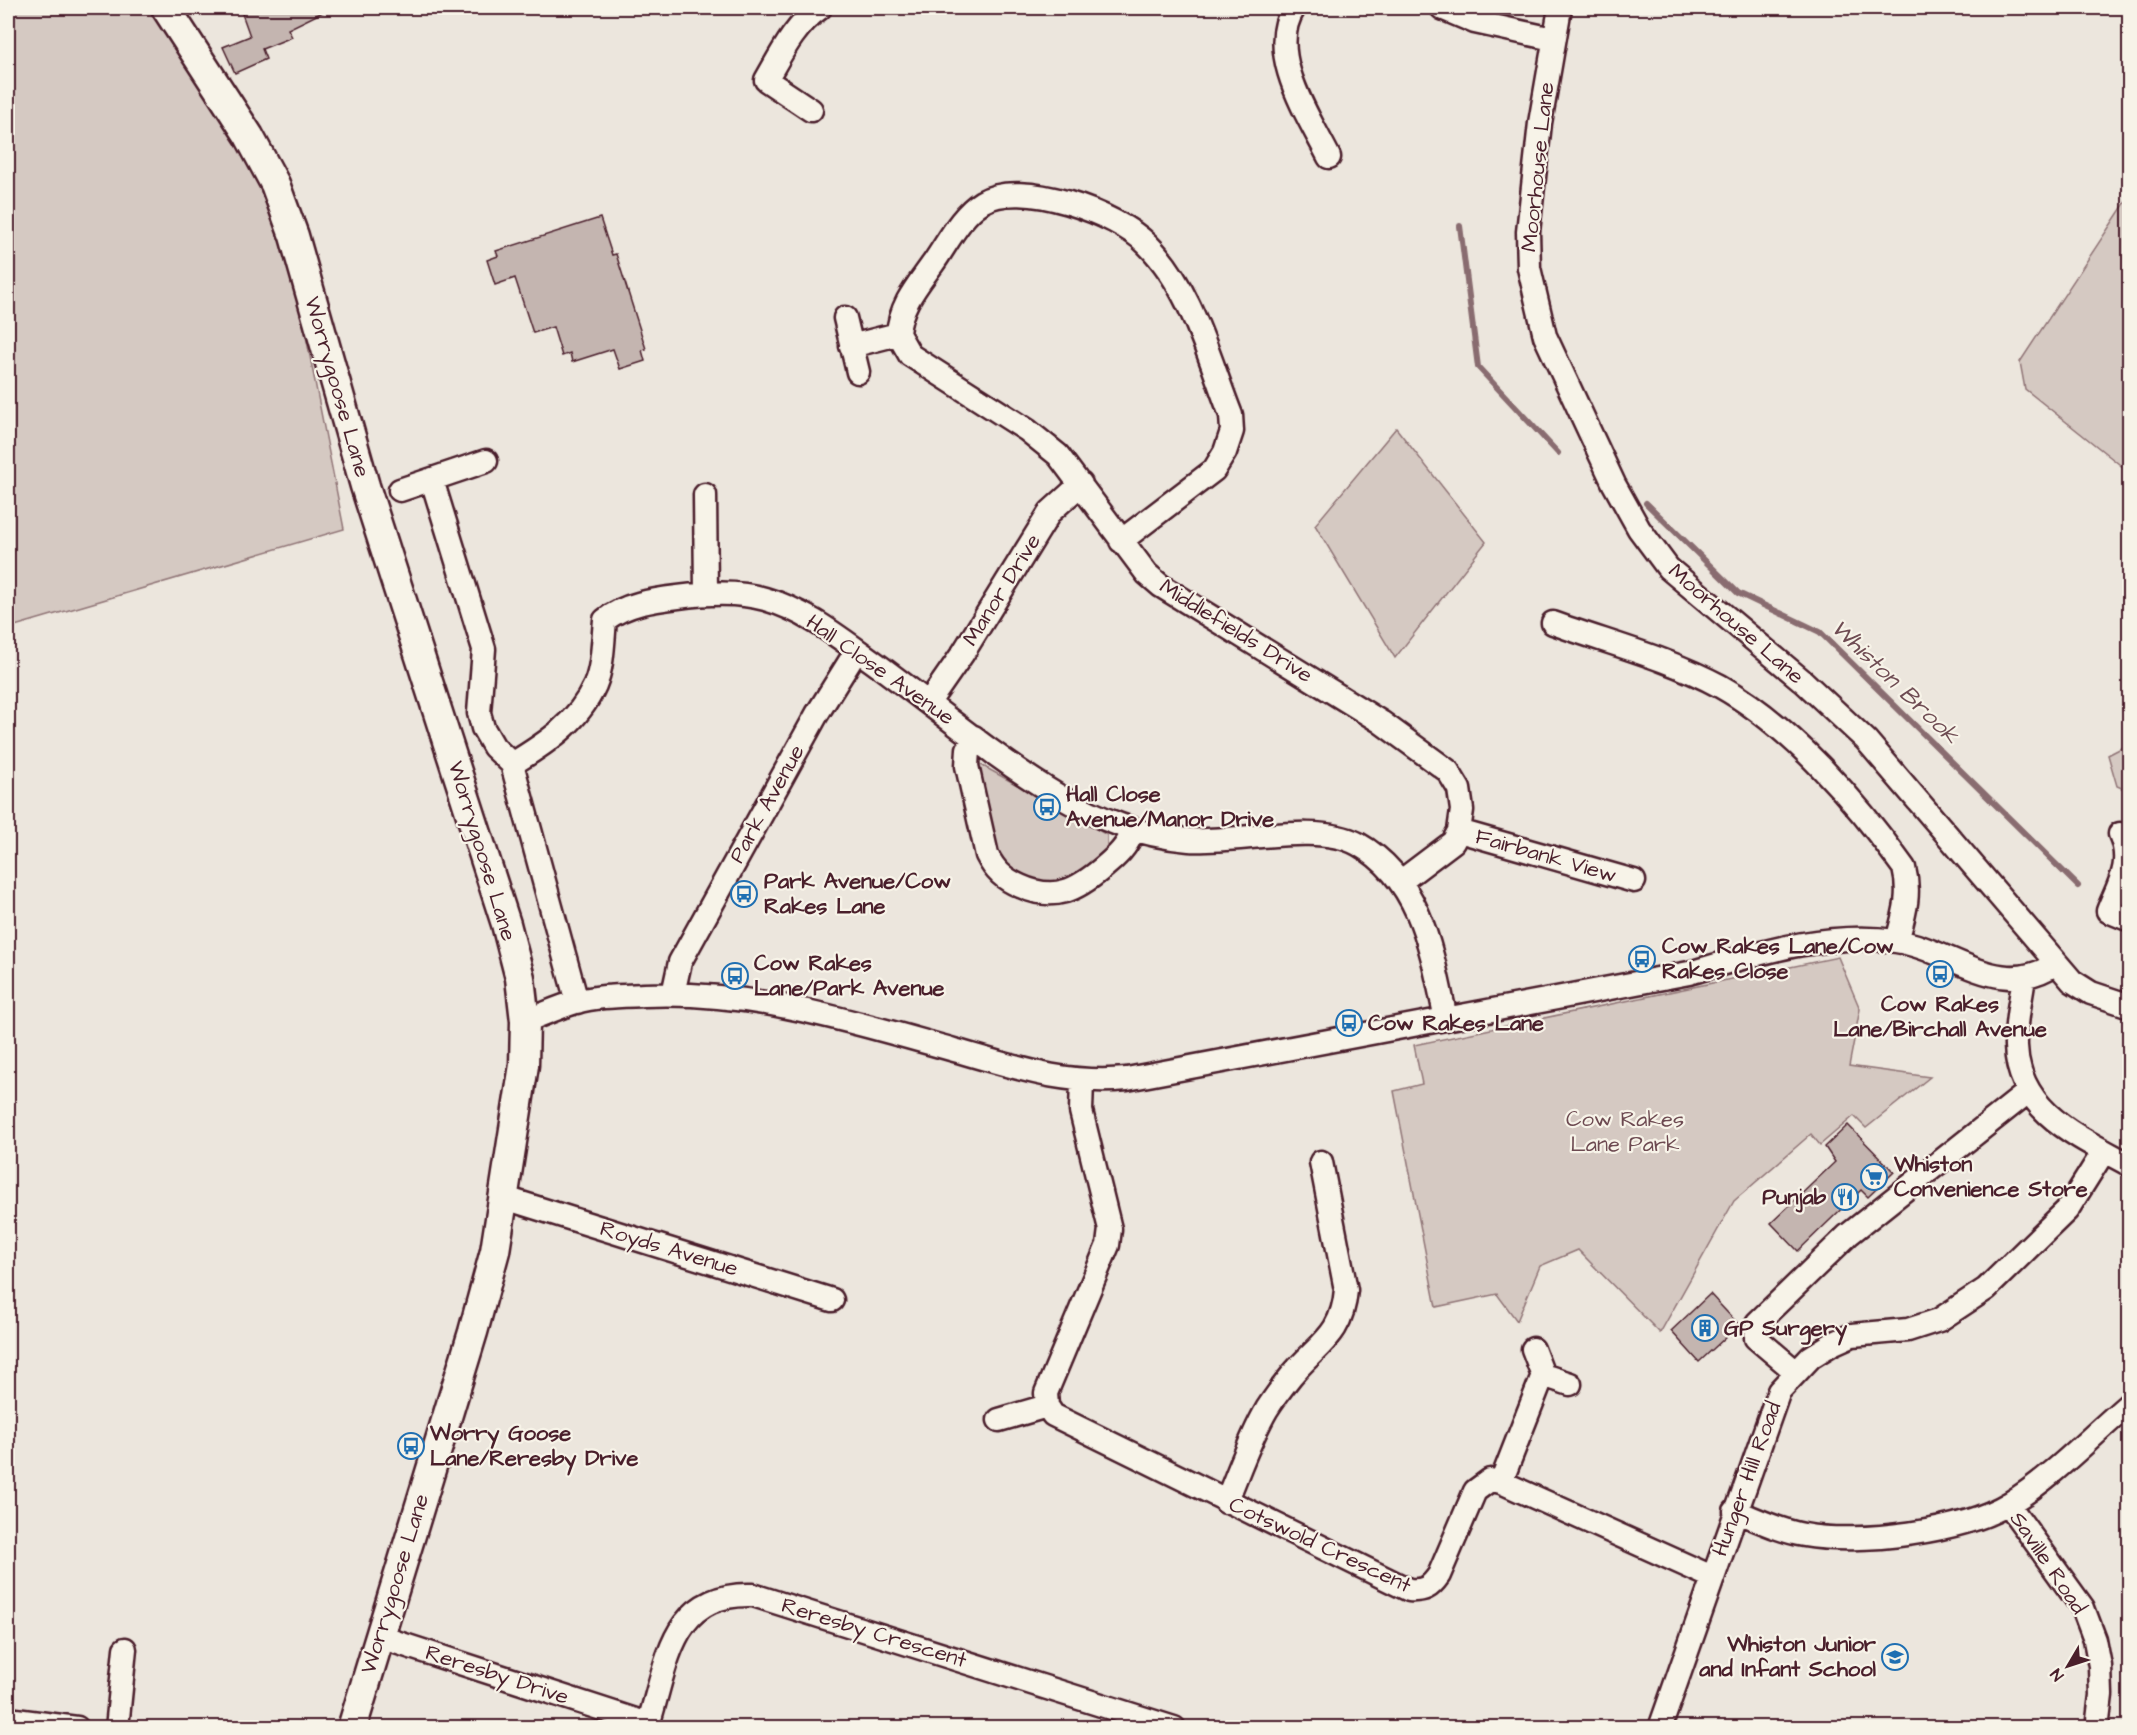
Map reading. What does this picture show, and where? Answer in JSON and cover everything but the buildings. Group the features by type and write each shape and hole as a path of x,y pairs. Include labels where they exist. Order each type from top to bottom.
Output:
{"main road":[{"name":"Worrygoose Lane","path":"166,8 249,136 275,184 294,236 365,486 506,924 520,978 525,1022 524,1065 495,1251 473,1332 352,1728"}],"street":[{"path":"811,110 766,80 789,40 809,15 820,8"},
{"path":"1294,8 1289,14 1285,36 1287,69 1329,157"},
{"path":"1442,8 1475,22 1553,39"},
{"name":"Moorhouse Lane","path":"1560,8 1553,39 1528,232 1529,268 1545,336 1614,484 1639,529 1668,568 1804,682 1866,740 2072,981 2091,993 2130,1006"},
{"path":"851,345 898,334 903,306 965,218 982,202 1005,193 1033,194 1095,212 1145,242 1165,263 1181,288 1231,415 1232,431 1225,452 1214,470 1122,541"},
{"path":"844,318 858,372"},
{"name":"Middlefields Drive","path":"898,334 910,355 1027,430 1058,455 1147,574 1161,586 1381,722 1448,771 1460,789 1462,810 1459,831"},
{"path":"400,490 486,461"},
{"path":"432,480 484,649 479,713 483,728 494,747 512,764 577,1002"},
{"name":"Manor Drive","path":"929,702 963,653 1050,512 1080,484"},
{"path":"705,495 705,593"},
{"name":"Hall Close Avenue","path":"512,764 558,735 579,710 595,684 605,620 616,611 656,600 705,593 766,599 796,610 829,630 1055,794 1099,818 1133,831 1190,840 1331,834 1358,844 1383,863 1400,882 1416,906 1427,933 1446,1018"},
{"path":"1553,623 1687,671 1720,686 1763,714 1826,774 1904,868 1908,885 1908,903 1897,941"},
{"name":"Park Avenue","path":"673,994 680,962 817,714 856,650"},
{"path":"974,737 968,749 967,766 987,855 993,867 1011,882 1041,895 1073,889 1122,852 1133,831"},
{"path":"1400,882 1453,842 1459,831"},
{"name":"Fairbank View","path":"1459,831 1634,881"},
{"path":"2120,834 2126,848 2127,860 2108,911 2130,920"},
{"path":"525,1022 577,1002 606,997 673,994 761,1001 824,1013 1056,1078 1082,1081 1127,1079 1689,973 1772,950 1838,940 1897,941 1918,946 1997,977 2037,975 2056,963"},
{"path":"2024,977 2016,1048 2019,1073 2028,1092 2057,1123 2130,1165"},
{"path":"999,1420 1047,1406 1046,1393 1108,1245 1110,1228 1081,1111 1082,1081"},
{"path":"1796,1372 1756,1338 1757,1323 1848,1235 2028,1092"},
{"name":"Hunger Hill Road","path":"1660,1728 1779,1391 1811,1357 1852,1335 1908,1330 1940,1320 1958,1309 1986,1288 2067,1210 2104,1151"},
{"path":"1226,1502 1267,1410 1292,1375 1328,1340 1339,1323 1344,1308 1346,1290 1321,1162"},
{"name":"Royds Avenue","path":"505,1198 832,1300"},
{"path":"1533,1349 1544,1375 1501,1482 1712,1576"},
{"path":"1544,1375 1570,1384"},
{"path":"1735,1511 1787,1531 1807,1536 1893,1536 1980,1516 2008,1504 2028,1491 2130,1403"},
{"name":"Cotswold Crescent","path":"1047,1406 1053,1415 1064,1422 1408,1590 1421,1591 1431,1586 1475,1491 1490,1480 1501,1482"},
{"name":"Saville Road","path":"2008,1504 2083,1608 2095,1640 2100,1666 2101,1695 2097,1728"},
{"name":"Reresby Crescent","path":"647,1726 675,1639 686,1619 707,1602 731,1594 753,1595 1174,1728"},
{"name":"Reresby Drive","path":"380,1637 647,1726"},
{"path":"117,1728 125,1649"},
{"path":"8,1719 77,1728"}],"green space":[{"path":"8,8 154,8 259,178 288,245 344,529 8,628"},
{"path":"2129,197 2129,472 2025,389 2020,362"},
{"path":"1396,428 1486,542 1395,658 1315,525"},
{"path":"2129,744 2129,791 2117,786 2108,755"},
{"path":"974,761 1107,835 1107,848 1085,872 1054,887 1008,872 996,854"},
{"name":"Cow Rakes Lane Park","path":"1838,957 1860,1009 1849,1066 1930,1077 1866,1128 1854,1116 1820,1145 1811,1134 1734,1201 1660,1333 1578,1250 1540,1266 1517,1321 1497,1294 1436,1307 1394,1091 1422,1084 1414,1045"}],"waterway":[{"name":"Whiston Brook","path":"1460,226 1478,367 1558,453"},
{"name":"Whiston Brook","path":"1646,503 1738,593 1820,632 2078,886"}],"place":[{"name":"Hall Close Avenue/Manor Drive","path":"1047,807"},
{"name":"Park Avenue/Cow Rakes Lane","path":"744,894"},
{"name":"Cow Rakes Lane/Cow Rakes Close","path":"1642,959"},
{"name":"Cow Rakes Lane/Birchall Avenue","path":"1940,974"},
{"name":"Cow Rakes Lane/Park Avenue","path":"735,976"},
{"name":"Cow Rakes Lane","path":"1349,1023"},
{"name":"Whiston Convenience Store","path":"1874,1177"},
{"name":"Punjab","path":"1845,1197"},
{"name":"GP Surgery","path":"1705,1328"},
{"name":"Worry Goose Lane/Reresby Drive","path":"411,1446"},
{"name":"Whiston Junior and Infant School","path":"1895,1657"}]}
